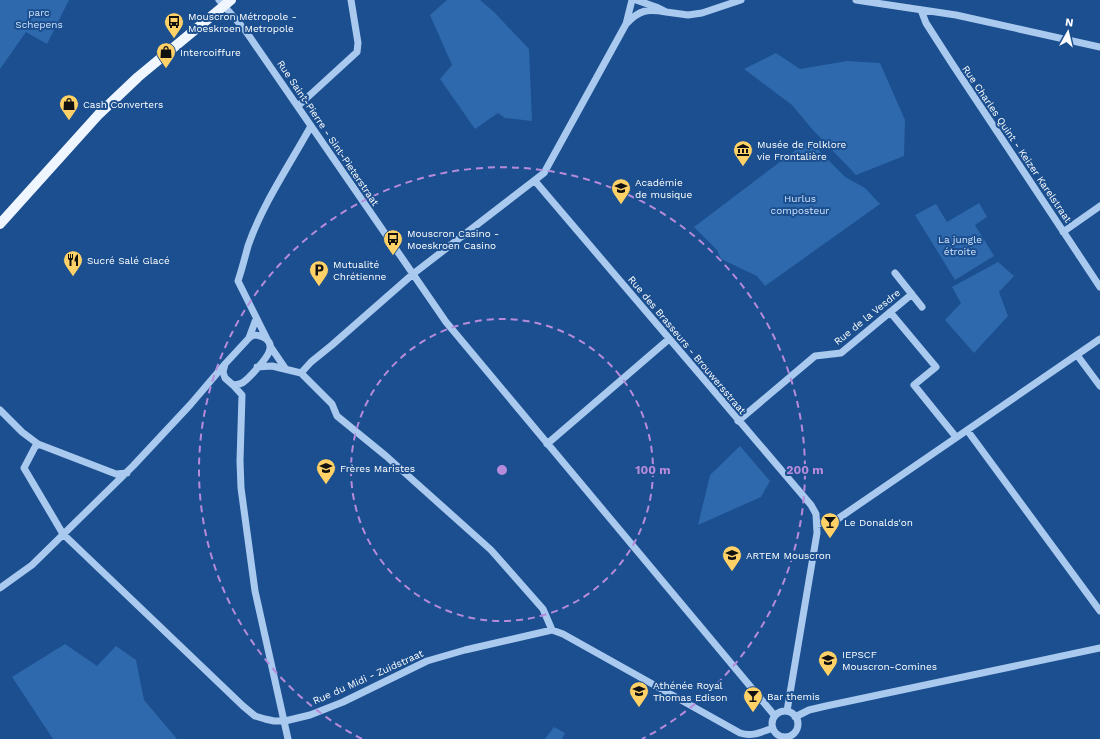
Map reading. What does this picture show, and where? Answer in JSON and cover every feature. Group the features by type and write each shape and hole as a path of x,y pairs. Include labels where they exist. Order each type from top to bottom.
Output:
{"main road":[{"path":"0,224 99,114 138,77 224,2"}],"street":[{"path":"298,106 357,52 358,43 352,0"},
{"path":"301,373 311,362 413,274 544,173 626,24 632,0"},
{"path":"636,0 650,2 666,12"},
{"path":"626,24 643,11 652,10 682,15 694,14 741,0"},
{"path":"856,0 984,20 1100,47"},
{"name":"Rue Saint-Pierre - Sint-Pieterstraat","path":"224,2 298,106 450,327 775,716"},
{"name":"Rue Charles Quint - Keizer Karelstraat","path":"921,10 926,23 951,62 1100,287"},
{"path":"285,368 268,342 238,281 249,245 259,220 311,126"},
{"name":"Rue des Brasseurs - Brouwersstraat","path":"535,181 738,422 811,505 816,514 817,524"},
{"path":"1063,232 1100,206"},
{"path":"895,273 922,307"},
{"name":"Rue de la Vesdre","path":"738,422 815,356 841,353 912,294"},
{"path":"890,312 936,367 914,385 956,437"},
{"path":"249,338 256,319"},
{"path":"0,588 32,565 127,472 190,405 249,338 253,335 258,335 268,342 269,353 243,382 233,385"},
{"path":"547,444 669,339"},
{"path":"787,712 817,533 817,524 833,521 839,518 1100,339"},
{"path":"1076,355 1100,386"},
{"path":"225,364 223,372 225,378 242,395 240,488 255,591 288,739"},
{"path":"257,367 272,366 301,373 332,404 337,416 386,456 491,550 543,610 552,630 570,638 740,733 754,735 773,728"},
{"path":"210,381 225,378"},
{"path":"0,410 22,432 38,444 116,474 127,472"},
{"path":"967,430 1100,611"},
{"name":"Rue du Midi - Zuidstraat","path":"38,444 24,468 63,534 243,706 255,716 265,720 284,721 310,714 343,702 427,661 465,650 552,630"},
{"path":"795,717 808,710 1100,648"},
{"path":"781,712 787,712 791,713 797,721 797,728 791,737 780,736 776,733 772,723 775,716 781,712"}],"green space":[{"name":"parc Schepens","path":"0,0 69,0 47,44 26,32 0,69"},
{"path":"447,0 480,0 494,12 529,49 532,121 505,118 498,113 475,129 440,79 452,65 430,15"},
{"path":"776,53 800,69 847,61 880,63 905,120 904,156 856,175 812,129 792,105 744,69"},
{"name":"Hurlus composteur","path":"809,140 845,177 865,188 880,204 765,286 757,276 721,259 717,250 694,227"},
{"name":"La jungle étroite","path":"979,203 987,217 975,225 994,256 955,280 915,215 936,204 947,222"},
{"path":"998,262 1014,276 999,292 1008,316 974,353 945,320 961,303 952,287"},
{"path":"740,446 770,481 761,497 698,525 710,475"},
{"path":"65,644 97,666 116,646 136,660 144,700 177,739 53,739 12,677"},
{"path":"554,727 565,733 562,739 545,739"}],"place":[{"name":"Mouscron Métropole - Moeskroen Metropole","path":"174,39"},
{"name":"Intercoiffure","path":"166,69"},
{"name":"Cash Converters","path":"69,121"},
{"name":"Musée de Folklore vie Frontalière","path":"743,167"},
{"name":"Académie de musique","path":"621,205"},
{"name":"Mouscron Casino - Moeskroen Casino","path":"393,256"},
{"name":"Sucré Salé Glacé","path":"73,277"},
{"name":"Mutualité Chrétienne","path":"319,287"},
{"name":"Frères Maristes","path":"326,485"},
{"name":"Le Donalds'on","path":"830,539"},
{"name":"ARTEM Mouscron","path":"732,572"},
{"name":"IEPSCF Mouscron-Comines","path":"828,677"},
{"name":"Athénée Royal Thomas Edison","path":"639,708"},
{"name":"Bar themis","path":"753,713"}]}
